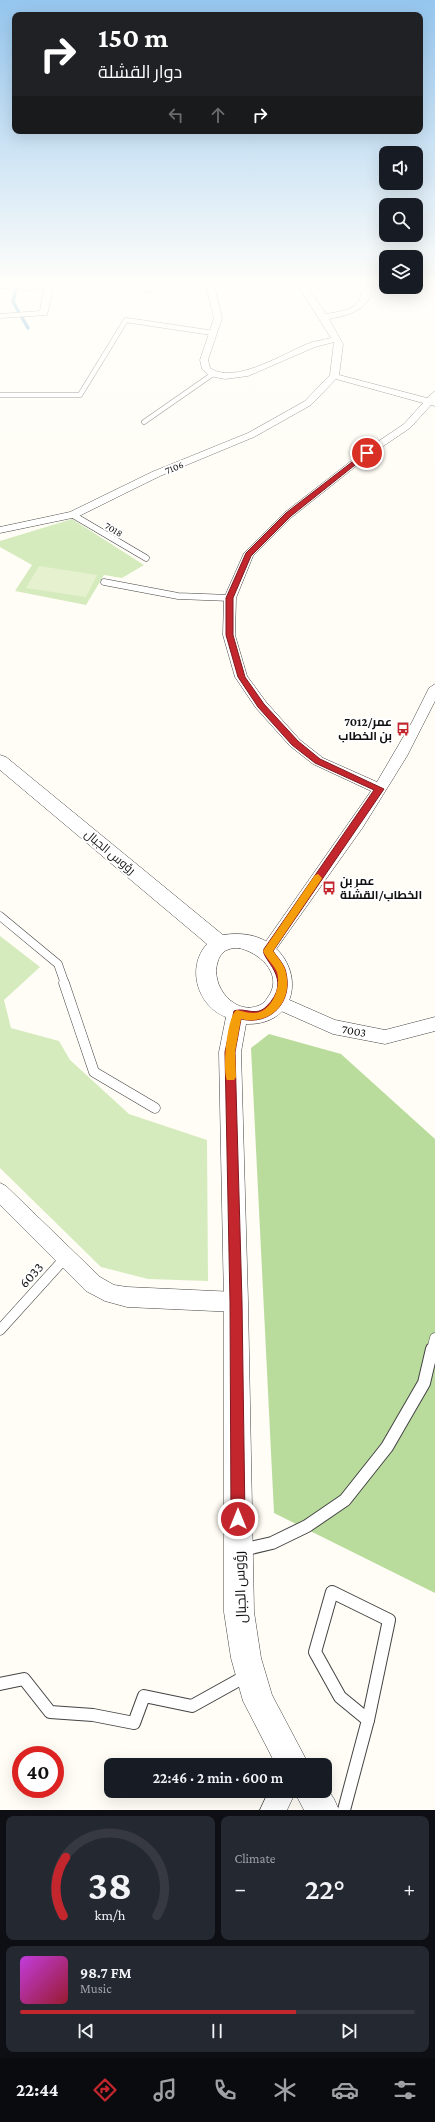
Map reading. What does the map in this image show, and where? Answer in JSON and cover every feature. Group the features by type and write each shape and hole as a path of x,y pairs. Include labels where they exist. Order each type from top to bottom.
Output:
{"street":[{"path":"205,365 206,369 213,374 237,376 265,365"},
{"path":"336,365 334,376 433,400"},
{"name":"7106","path":"0,530 73,515 156,474 251,435 308,402 334,376"},
{"path":"379,789 318,761 295,743 261,706 239,670 229,635 230,598 248,555 288,515 367,453 407,426 433,400"},
{"path":"268,951 379,789 424,714 435,688"},
{"name":"رؤوس الجبال","path":"0,761 220,942"},
{"path":"240,940 253,942 268,951 281,972 283,987 278,1002 264,1015 251,1017 237,1014 226,1009 213,997 207,985 205,969 210,955 220,942 240,940"},
{"name":"7003","path":"278,1002 333,1027 385,1036 435,1024"},
{"name":"رؤوس الجبال","path":"237,1014 230,1052 236,1302 238,1612 258,1701 289,1758"},
{"path":"0,1192 93,1284 112,1294 127,1297 236,1302"},
{"path":"273,1810 279,1798"},
{"path":"315,1798 323,1810"}],"lane":[{"path":"0,395 80,395 98,365"},
{"path":"144,422 213,374"},
{"name":"7018","path":"73,515 146,558"},
{"path":"104,582 178,596 230,598"},
{"path":"0,916 58,964 94,1072 155,1108"},
{"name":"6033","path":"0,1330 66,1257"},
{"path":"238,1550 272,1543 306,1526 345,1500 387,1447 424,1383 435,1338"},
{"path":"344,1810 368,1720 389,1620 332,1592 315,1652 340,1697 368,1720"},
{"path":"0,1684 24,1679 50,1712 93,1715 134,1724 144,1696 192,1706 251,1674"}],"green space":[{"path":"72,519 144,565 122,578 104,575 86,605 15,591 32,565 0,547 0,541"},
{"path":"39,566 97,575 86,597 26,588"},
{"path":"0,936 40,967 4,1000 11,1028 59,1041 70,1060 129,1114 207,1140 208,1281 148,1279 101,1267 0,1168"},
{"path":"269,1034 341,1054 435,1139 435,1593 274,1513 251,1048"}],"slow traffic":[{"path":"231,1077 230,1052 237,1014 251,1017 264,1015 278,1002 283,987 281,972 274,958 268,951 318,878"}],"place":[{"name":"7012/عمر بن الخطاب","path":"403,729"},
{"name":"عمر بن الخطاب/القشلة","path":"329,888"}],"route":[{"path":"238,1519 236,1302 230,1052 237,1014 251,1017 264,1015 278,1002 283,987 281,972 274,958 268,951 379,789 318,761 295,743 261,706 242,677 237,663 229,635 230,598 248,555 288,515 367,453"}]}
